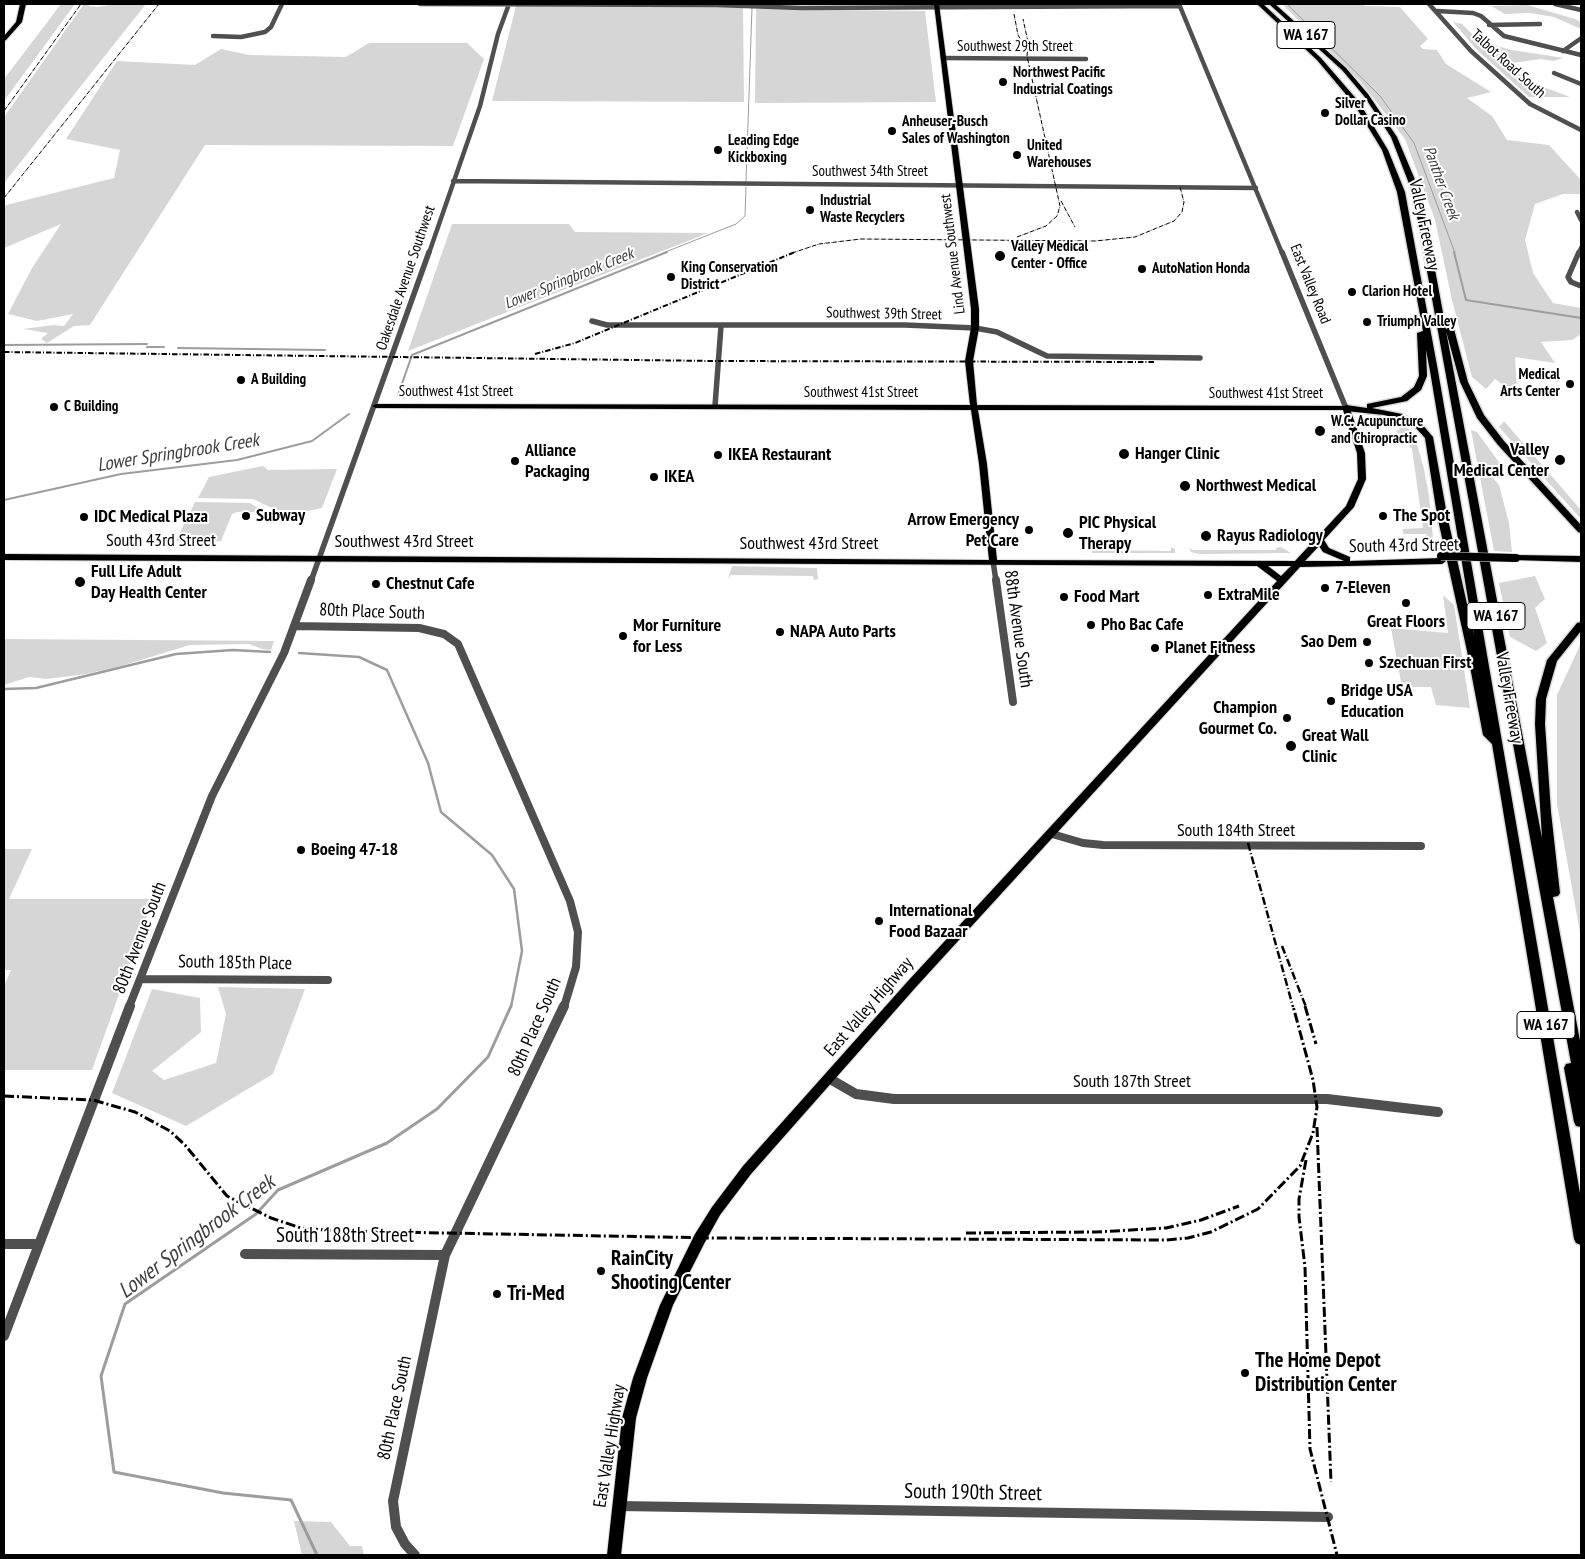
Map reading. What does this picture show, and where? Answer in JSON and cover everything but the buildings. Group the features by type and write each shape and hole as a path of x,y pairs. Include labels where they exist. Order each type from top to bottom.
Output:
{"highway":[{"name":"Valley Freeway","path":"1260,4 1335,75 1372,126 1388,157 1400,192 1434,371 1581,1239"},
{"name":"Valley Freeway","path":"1272,4 1340,67 1378,111 1407,166 1421,208 1581,1080"},
{"path":"1340,67 1370,105 1389,136 1404,167 1417,209 1581,1122"},
{"path":"1346,408 1394,402 1408,396 1418,388 1423,376 1421,337 1414,294 1417,283"},
{"path":"1439,301 1445,309 1464,382 1480,416 1501,443 1581,530"},
{"path":"1346,408 1384,412 1399,416 1418,425 1429,437 1442,515 1472,651 1488,736 1498,744"},
{"path":"1555,930 1554,888 1545,812 1540,724 1541,699 1552,660 1581,625"}],"main road":[{"path":"4,39 19,22 22,4"},
{"name":"Lind Avenue Southwest","path":"937,6 975,309 975,328 969,367 973,407 983,464 993,561"},
{"name":"Southwest 41st Street","path":"376,406 1346,408"},
{"name":"East Valley Road","path":"1299,563 1350,506 1362,478 1363,462 1360,448 1346,408"},
{"path":"1320,540 1326,550 1348,559"},
{"name":"South 43rd Street","path":"4,557 318,558"},
{"name":"Southwest 43rd Street","path":"318,558 1299,563"},
{"name":"South 43rd Street","path":"1299,563 1318,559 1442,559 1467,561 1474,558 1581,559"},
{"name":"South 43rd Street","path":"1299,563 1442,559"},
{"path":"1256,562 1282,581"},
{"name":"East Valley Highway","path":"614,1555 618,1506 630,1418 640,1378 654,1336 700,1238 747,1170 830,1079 908,989 1299,563"}],"street":[{"path":"213,36 241,37 264,32 271,27 282,4"},
{"path":"420,4 1179,5"},
{"name":"Oakesdale Avenue Southwest","path":"318,558 376,406 480,106 498,34 509,4"},
{"name":"Talbot Road South","path":"1428,4 1437,11 1471,51 1530,104 1581,130"},
{"path":"1555,4 1581,10"},
{"path":"1560,6 1566,4"},
{"name":"East Valley Road","path":"1179,5 1346,408"},
{"path":"1437,11 1473,13 1481,16 1489,25 1512,38 1581,55"},
{"path":"1489,25 1540,24"},
{"path":"1563,51 1580,39"},
{"name":"Southwest 29th Street","path":"943,58 1086,59"},
{"path":"1554,72 1581,84"},
{"name":"Southwest 34th Street","path":"453,181 1256,188"},
{"path":"1577,212 1581,220"},
{"path":"1581,248 1568,277 1571,282 1581,286"},
{"name":"Southwest 39th Street","path":"592,321 607,325 905,325 975,328 997,332 1046,356 1200,358"},
{"path":"715,406 721,326"},
{"name":"80th Avenue South","path":"4,1336 212,796 274,676 318,558"},
{"name":"88th Avenue South","path":"993,561 1014,702"},
{"name":"80th Place South","path":"294,626 419,628 444,634 458,644 480,690 570,901 579,943 576,967 566,1002 445,1255 393,1501 396,1527 405,1544 415,1555"},
{"name":"South 184th Street","path":"1052,834 1083,843 1103,845 1421,846"},
{"name":"South 185th Place","path":"142,979 328,980"},
{"name":"South 187th Street","path":"830,1079 856,1094 894,1099 1327,1098 1363,1101 1438,1112"},
{"path":"4,1244 38,1244"},
{"name":"South 188th Street","path":"245,1254 445,1255"},
{"name":"South 190th Street","path":"618,1506 1328,1516"}],"shaded area":[{"path":"61,4 75,4 4,101 4,79"},
{"path":"84,4 91,4 88,6 97,7 116,4 146,4 4,183 4,117"},
{"path":"1282,4 1363,4 1364,6 1400,7 1428,39 1420,46 1423,49 1437,50 1446,64 1491,92 1467,98 1492,116 1507,140 1549,145 1581,180 1581,194 1563,194 1535,204 1525,240 1533,273 1553,303 1581,308 1581,334 1572,340 1541,342 1555,363 1515,357 1517,390 1511,391 1495,379 1486,389 1472,377 1452,300 1435,220 1405,139 1360,81"},
{"path":"1527,5 1575,19 1581,22 1581,29 1554,17 1530,13 1505,14 1491,6"},
{"path":"516,6 743,7 744,102 492,101"},
{"path":"756,9 925,11 936,102 755,103"},
{"path":"1453,22 1462,24 1473,35 1490,44 1512,50 1564,58 1553,61 1541,59 1512,63 1509,68 1533,83 1570,97 1529,97 1477,50"},
{"path":"369,43 467,43 484,59 453,146 205,145 90,325 74,326 47,343 41,339 48,333 23,329 54,325 64,326 73,314 37,321 8,314 32,268 61,224 4,248 4,209 6,205 114,178 120,150 66,139 117,61 195,65 221,49 249,55 346,57"},
{"path":"452,224 569,224 575,232 708,233 408,351"},
{"path":"1504,421 1581,510 1581,519 1499,427"},
{"path":"1399,422 1414,433 1424,469 1429,496 1434,549 1429,549 1426,534 1404,534 1402,529 1423,528 1412,449 1396,431 1400,430 1395,424"},
{"path":"1471,430 1477,432 1504,469 1493,478 1499,485 1509,523 1512,552 1494,551"},
{"path":"263,466 268,470 337,469 322,508 308,511 278,511 253,499 198,498 209,477"},
{"path":"195,502 250,503 264,512 237,512 232,514 221,541 176,541"},
{"path":"1092,547 1093,550 1171,551 1171,547 1175,549 1175,553 1092,553"},
{"path":"1189,547 1192,550 1276,550 1276,548 1281,547 1291,553 1200,554 1191,552"},
{"path":"732,566 817,568 818,579 814,580 813,576 731,575 728,579"},
{"path":"1535,576 1545,599 1535,608 1547,643 1536,651 1510,637 1499,583"},
{"path":"1443,595 1454,605 1470,708 1436,705 1431,687 1402,687 1391,628 1448,633"},
{"path":"4,639 274,641 271,650 249,644 190,645 121,666 86,674 46,679 29,677 4,685"},
{"path":"1581,643 1581,938 1557,804 1557,695"},
{"path":"4,849 32,849 9,899 153,899 92,1070 4,1070 4,986 11,970 4,970"},
{"path":"218,987 305,989 273,1074 186,1126 112,1093 152,989 200,998 201,1032 152,1071 164,1080 216,1063 226,1014"},
{"path":"294,1521 331,1522 350,1546 362,1546 364,1555 302,1555"}],"waterway":[{"name":"Panther Creek","path":"1287,4 1380,96 1414,143 1455,253"},
{"name":"Lower Springbrook Creek","path":"746,181 752,8"},
{"name":"Lower Springbrook Creek","path":"663,253 736,224 745,216 746,187"},
{"name":"Lower Springbrook Creek","path":"398,395 412,355 667,252"},
{"name":"Panther Creek","path":"1454,252 1466,300 1581,318"},
{"path":"4,345 147,344"},
{"path":"147,347 164,347"},
{"path":"178,348 325,350"},
{"name":"Lower Springbrook Creek","path":"4,500 121,474 237,460 312,441 349,414"},
{"name":"Lower Springbrook Creek","path":"4,689 36,688 176,654 233,650 270,652"},
{"name":"Lower Springbrook Creek","path":"299,653 359,657 387,670 428,763 441,812 492,855 514,889 522,951 511,1007"},
{"name":"Lower Springbrook Creek","path":"317,1555 291,1500 223,1493 114,1472 101,1376 125,1304 256,1214 278,1190 387,1143 437,1109 488,1057 511,1006"}],"railway":[{"path":"4,111 81,4"},
{"path":"4,198 159,4"},
{"path":"1014,14 1018,35 1025,47"},
{"path":"1017,237 1046,226 1057,216 1060,206 1027,56 1028,42 1023,19"},
{"path":"795,252 819,244 861,239 1095,241 1135,237 1174,221 1182,212 1184,202 1180,187"},
{"path":"1061,201 1075,227"},
{"path":"535,354 575,343 795,252"},
{"path":"4,352 713,361 1155,362"},
{"path":"1248,843 1293,1007"},
{"path":"1282,946 1306,1007"},
{"path":"4,1096 93,1100 135,1112 170,1131 185,1145 227,1196 271,1218 301,1228 337,1231 715,1238 1166,1240 1188,1238 1211,1232 1258,1209 1300,1166 1313,1133 1317,1107 1313,1080 1293,1006"},
{"path":"1305,1006 1316,1044"},
{"path":"1317,1127 1331,1482"},
{"path":"1306,1160 1299,1199 1299,1217 1305,1267 1310,1449 1337,1555"},
{"path":"966,1233 1096,1232 1166,1228 1201,1220 1239,1206"}],"place":[{"name":"Northwest Pacific Industrial Coatings","path":"1003,82"},
{"name":"Silver Dollar Casino","path":"1325,113"},
{"name":"Anheuser-Busch Sales of Washington","path":"892,131"},
{"name":"Leading Edge Kickboxing","path":"718,150"},
{"name":"United Warehouses","path":"1017,155"},
{"name":"Industrial Waste Recyclers","path":"810,210"},
{"name":"Valley Medical Center - Office","path":"1000,256"},
{"name":"AutoNation Honda","path":"1142,269"},
{"name":"King Conservation District","path":"671,277"},
{"name":"Clarion Hotel","path":"1352,292"},
{"name":"Triumph Valley","path":"1367,322"},
{"name":"A Building","path":"241,380"},
{"name":"Medical Arts Center","path":"1570,384"},
{"name":"C Building","path":"54,407"},
{"name":"W.C. Acupuncture and Chiropractic","path":"1320,431"},
{"name":"Hanger Clinic","path":"1124,454"},
{"name":"IKEA Restaurant","path":"718,455"},
{"name":"Valley Medical Center","path":"1560,460"},
{"name":"Alliance Packaging","path":"515,461"},
{"name":"IKEA","path":"654,477"},
{"name":"Northwest Medical","path":"1185,486"},
{"name":"Subway","path":"246,516"},
{"name":"The Spot","path":"1383,516"},
{"name":"IDC Medical Plaza","path":"84,517"},
{"name":"Arrow Emergency Pet Care","path":"1029,530"},
{"name":"PIC Physical Therapy","path":"1068,533"},
{"name":"Rayus Radiology","path":"1206,536"},
{"name":"Full Life Adult Day Health Center","path":"80,582"},
{"name":"Chestnut Cafe","path":"376,584"},
{"name":"7-Eleven","path":"1325,588"},
{"name":"ExtraMile","path":"1208,595"},
{"name":"Food Mart","path":"1064,597"},
{"name":"Great Floors","path":"1406,603"},
{"name":"Pho Bac Cafe","path":"1091,625"},
{"name":"NAPA Auto Parts","path":"780,632"},
{"name":"Mor Furniture for Less","path":"623,636"},
{"name":"Sao Dem","path":"1367,642"},
{"name":"Planet Fitness","path":"1155,648"},
{"name":"Szechuan First","path":"1369,663"},
{"name":"Bridge USA Education","path":"1331,701"},
{"name":"Champion Gourmet Co.","path":"1287,718"},
{"name":"Great Wall Clinic","path":"1291,746"},
{"name":"Boeing 47-18","path":"301,850"},
{"name":"International Food Bazaar","path":"879,921"},
{"name":"RainCity Shooting Center","path":"601,1271"},
{"name":"Tri-Med","path":"497,1294"},
{"name":"The Home Depot Distribution Center","path":"1245,1373"}]}
